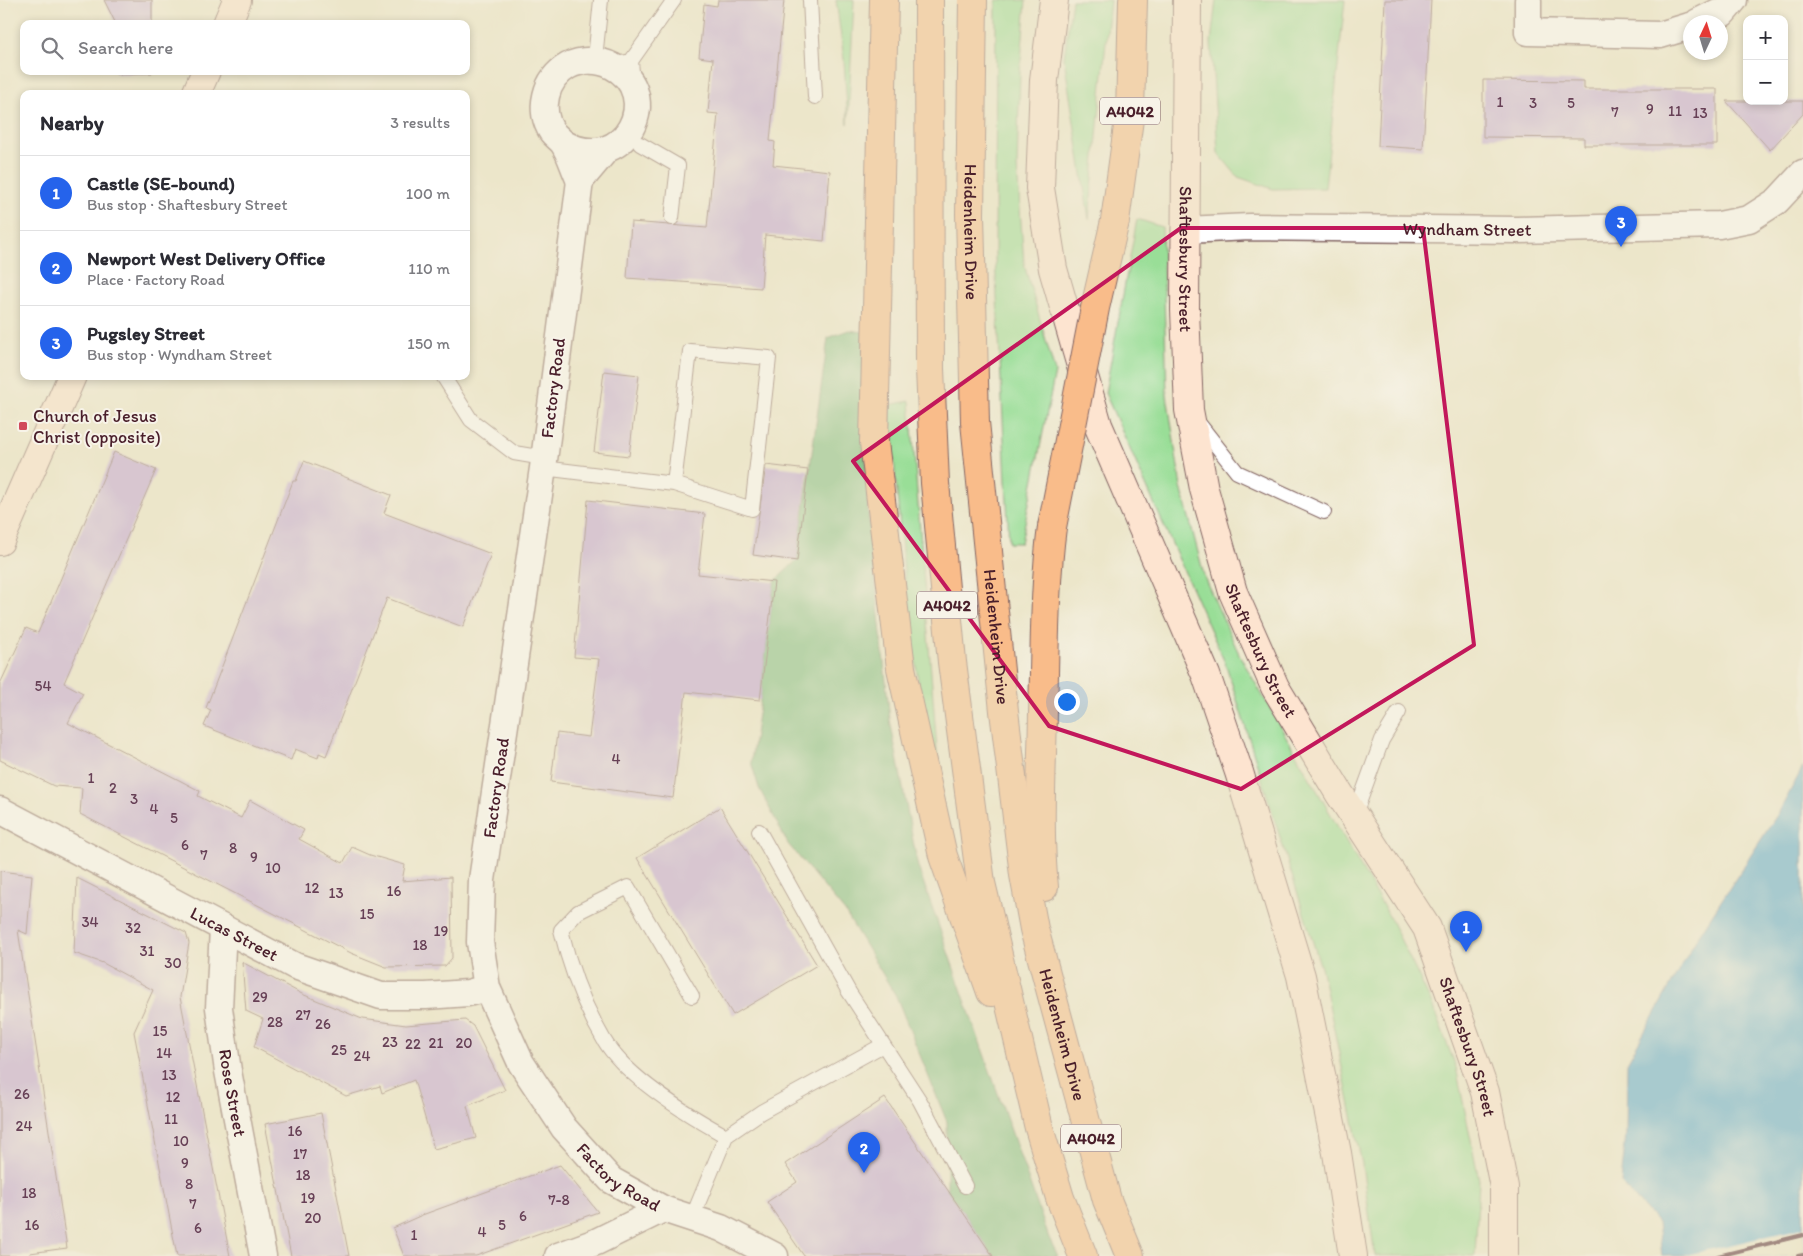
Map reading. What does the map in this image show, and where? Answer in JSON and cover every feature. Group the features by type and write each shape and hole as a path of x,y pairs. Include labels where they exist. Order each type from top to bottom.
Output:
{"main road":[{"name":"A4042","path":"884,0 874,442 901,668 943,856 1039,1128 1060,1198 1083,1256"},
{"name":"A4042","path":"929,0 930,369 935,483 951,652 981,883 1039,1128"},
{"name":"Heidenheim Drive","path":"973,0 970,214 975,422 1004,711 1024,875 1034,928 1107,1200 1130,1256"},
{"path":"1054,0 1044,80 1040,188 1053,269 1098,424 1206,676 1242,781 1301,976 1337,1153 1353,1256"},
{"name":"A4042","path":"1058,1018 1040,851 1047,564 1052,527 1095,308 1115,221 1130,112 1134,0"},
{"name":"Shaftesbury Street","path":"1187,0 1184,310 1189,410 1204,489 1233,592 1276,687 1354,816 1427,928 1485,1092 1504,1187 1504,1256"},
{"path":"198,90 204,75"},
{"path":"0,541 70,380"}],"street":[{"path":"1528,0 1528,32 1660,35 1683,28"},
{"path":"1712,15 1718,12 1723,13 1734,0"},
{"path":"563,143 580,181 622,146 630,132 636,118 637,102 633,88 624,75 605,59 568,66 555,76 547,89 544,104 546,119 552,133 576,151 591,153 622,146"},
{"name":"Wyndham Street","path":"1185,230 1250,227 1517,230 1719,225 1749,219 1777,201 1803,173"},
{"name":"Factory Road","path":"580,181 543,463 482,880 480,942 486,988 521,1063 564,1128 611,1180 664,1209 721,1228 775,1256"},
{"name":"Lucas Street","path":"0,810 128,875 295,966 381,996 426,996 468,993 486,988"},
{"name":"Rose Street","path":"223,928 219,1008 228,1071 263,1256"},
{"path":"558,1256 596,1242 664,1209"}],"lane":[{"path":"601,0 605,59"},
{"path":"605,59 674,0"},
{"path":"810,0 815,97"},
{"path":"622,146 678,166 672,218"},
{"path":"446,380 471,420 514,453 543,463 674,484 752,509 769,358 690,351 674,484"},
{"path":"1189,410 1237,472 1324,512"},
{"path":"1354,816 1382,740 1399,712"},
{"path":"759,831 849,992 920,1101 965,1186"},
{"path":"692,996 628,887 578,912 560,930 570,968 604,1041 634,1074 686,1114 726,1136"},
{"path":"692,1218 726,1136 761,1112 883,1045"}],"highlighted area":[{"path":"1181,228 1423,228 1474,645 1241,789 1049,726 853,461"}],"green space":[{"path":"836,0 854,0 848,124 844,60"},
{"path":"996,0 1026,0 1020,73 1017,166 1024,264 1055,372 1021,543 1009,543 995,257"},
{"path":"1072,0 1110,0 1089,219 1064,58"},
{"path":"1216,0 1345,0 1325,188 1273,189 1238,177 1218,153 1211,42"},
{"path":"1137,219 1162,227 1167,395 1181,487 1205,579 1240,656 1390,918 1430,1000 1456,1067 1479,1180 1475,1256 1375,1256 1362,1164 1322,971 1226,665 1105,393"},
{"path":"849,330 863,332 868,511 890,720 918,867 1049,1238 1058,1256 993,1256 947,1189 947,1122 896,996 845,912 788,844 759,788 751,762 774,582 797,560 828,338"},
{"path":"910,401 939,776 926,741 905,582 889,405"}],"water":[{"path":"1803,767 1803,1256 1662,1256 1658,1223 1621,1183 1626,1134 1627,1063 1697,938 1779,812"}],"pier":[{"path":"1803,1228 1803,1256 1683,1256"}],"building":[{"path":"104,0 152,0 152,20 114,20"},
{"path":"718,0 784,0 770,141 775,142 773,165 830,171 824,241 765,235 761,288 627,278 631,222 707,228 718,114 708,113 713,59 699,57 704,4 717,6"},
{"path":"1385,0 1431,0 1423,149 1378,146"},
{"path":"1483,80 1584,81 1584,89 1717,89 1717,145 1584,145 1584,138 1483,137"},
{"path":"1726,101 1743,101 1743,105 1788,105 1788,101 1803,101 1803,114 1770,150"},
{"path":"604,371 639,375 629,456 594,452"},
{"path":"114,452 156,470 64,683 83,693 68,723 200,791 198,796 241,818 250,800 304,830 299,839 343,863 352,847 370,855 405,865 402,881 451,877 452,958 445,966 386,967 351,953 80,814 82,788 54,786 0,760 0,684 26,628 38,633"},
{"path":"304,461 391,495 384,513 491,554 463,627 387,598 326,756 319,753 318,758 295,749 291,760 204,726 211,710 206,708 293,481 296,481"},
{"path":"766,465 808,470 797,561 753,555"},
{"path":"588,500 705,514 698,574 774,582 760,700 686,692 673,798 551,782 557,733 589,737 599,659 574,657"},
{"path":"720,807 817,965 733,1015 637,858"},
{"path":"0,871 32,875 27,934 18,930 67,1248 30,1253 31,1256 0,1256"},
{"path":"77,878 186,933 189,943 180,997 230,1256 177,1256 134,1032 153,990 103,963 74,953"},
{"path":"242,962 302,994 362,1019 406,1025 465,1020 473,1026 505,1090 467,1106 476,1138 434,1149 414,1080 382,1093 380,1086 346,1096 254,1047 263,1019 246,1011"},
{"path":"885,1098 993,1256 804,1256 767,1202 797,1182 785,1164"},
{"path":"321,1113 349,1256 291,1256 265,1124"},
{"path":"560,1165 598,1212 476,1256 404,1256 393,1228 422,1215"}],"railway":[{"path":"1718,1256 1803,1235"},
{"path":"1798,1256 1803,1255"}],"place":[{"name":"Pugsley Street","path":"1621,247"},
{"name":"Church of Jesus Christ (opposite)","path":"23,426"},
{"name":"Castle (SE-bound)","path":"1466,952"},
{"name":"Newport West Delivery Office","path":"864,1173"}]}
